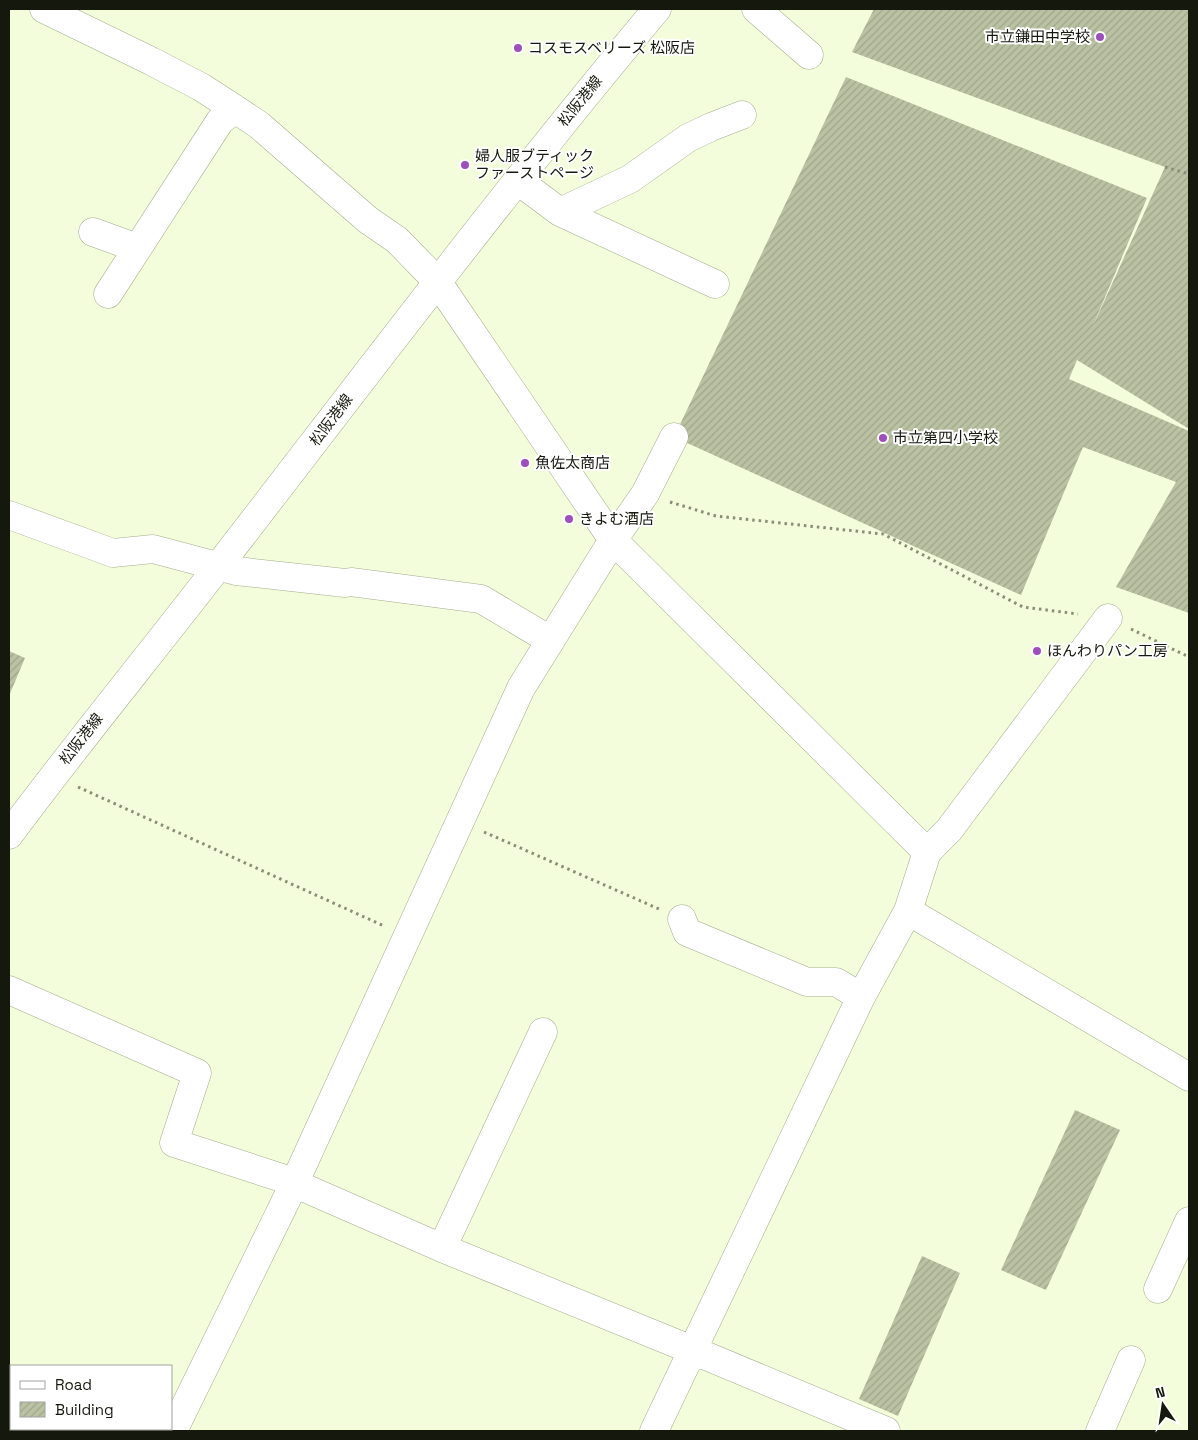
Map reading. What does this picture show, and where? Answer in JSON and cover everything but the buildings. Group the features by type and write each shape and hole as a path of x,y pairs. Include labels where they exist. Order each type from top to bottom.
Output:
{"street":[{"path":"44,9 168,69 236,109 259,125 368,220 397,240 437,281 613,540 927,852"},
{"name":"松阪港線","path":"9,835 53,775 218,567 437,281 585,95 657,9"},
{"path":"756,9 809,55"},
{"path":"108,294 220,121 236,109"},
{"path":"560,212 630,179 688,138 742,115"},
{"path":"517,180 560,212 715,284"},
{"path":"93,232 137,248"},
{"path":"173,1431 294,1184 521,688 613,540 645,494 674,437"},
{"path":"9,515 113,553 153,549 236,571 345,584 351,582 481,599 550,640"},
{"path":"654,1431 861,997 908,911 927,852 949,830 1108,618"},
{"path":"908,911 1189,1077"},
{"path":"682,919 687,932 808,982 836,982 861,997"},
{"path":"9,990 197,1073 174,1143 282,1178 442,1248 886,1431"},
{"path":"442,1248 543,1032"},
{"path":"1158,1289 1189,1221"},
{"path":"1100,1431 1131,1360"}],"path":[{"path":"1165,167 1189,174"},
{"path":"645,494 716,516 883,534 1023,607 1108,618 1189,657"},
{"path":"53,775 407,936"},
{"path":"479,830 682,919"}],"place":[{"name":"市立鎌田中学校","path":"1100,37"},
{"name":"コスモスベリーズ 松阪店","path":"518,48"},
{"name":"婦人服ブティック ファーストページ","path":"465,165"},
{"name":"市立第四小学校","path":"883,438"},
{"name":"魚佐太商店","path":"525,463"},
{"name":"きよむ酒店","path":"569,519"},
{"name":"ほんわりパン工房","path":"1037,651"}]}
